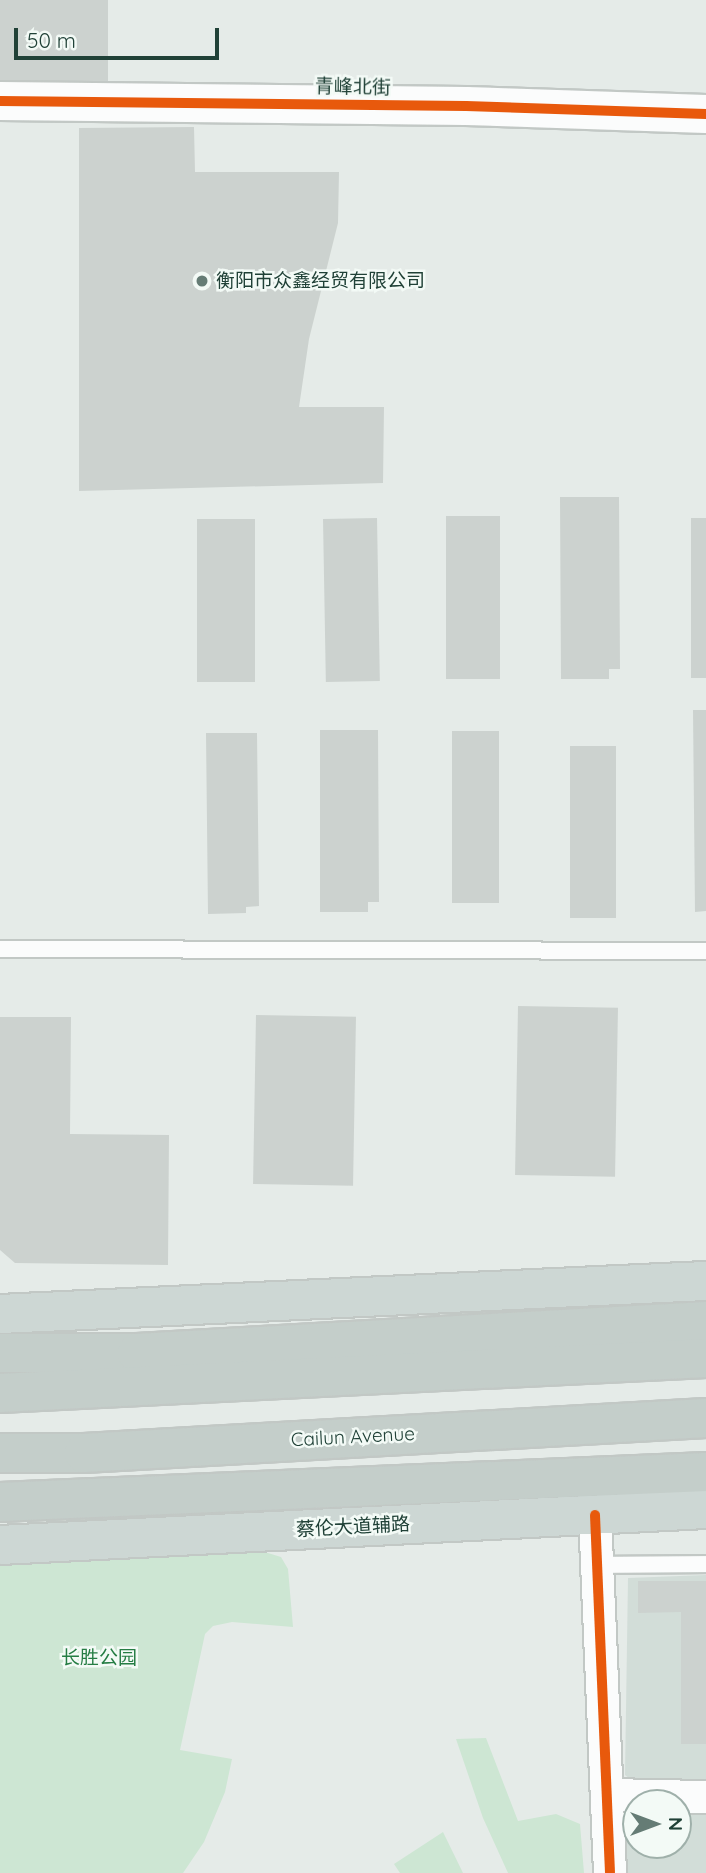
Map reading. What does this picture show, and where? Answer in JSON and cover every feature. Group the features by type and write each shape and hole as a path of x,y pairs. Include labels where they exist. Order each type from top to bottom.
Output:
{"highway":[{"path":"1,1353 137,1353 706,1321"},
{"path":"0,1393 706,1358"},
{"name":"Cailun Avenue","path":"0,1454 84,1453 706,1418"},
{"path":"2,1501 706,1472"}],"main road":[{"path":"0,1314 706,1281"},
{"name":"蔡伦大道辅路","path":"0,1545 706,1509"}],"street":[{"name":"青峰北街","path":"0,101 466,106 706,114"},
{"path":"595,1515 610,1873"},
{"path":"608,1795 706,1797"}],"lane":[{"path":"0,950 706,951"},
{"path":"597,1565 706,1564"}],"shaded area":[{"path":"706,1575 706,1780 630,1779 625,1775 628,1578"},
{"path":"692,1810 706,1810 706,1873 624,1873 625,1859 692,1859"}],"green space":[{"name":"长胜公园","path":"258,1550 281,1557 288,1569 293,1627 232,1622 213,1626 205,1634 180,1750 232,1759 225,1792 204,1842 183,1873 0,1873 0,1564"},
{"path":"486,1738 518,1821 556,1814 580,1824 584,1873 508,1873 483,1818 456,1739"},
{"path":"443,1832 463,1873 400,1873 394,1864"}],"building":[{"path":"0,0 108,0 108,85 0,85"},
{"name":"衡阳市众鑫经贸有限公司","path":"194,127 195,172 339,172 338,223 309,339 299,407 384,407 383,483 79,491 79,128"},
{"path":"560,497 619,497 620,669 609,669 609,679 561,679"},
{"path":"446,516 500,516 500,679 446,679"},
{"path":"377,518 380,681 326,682 323,519"},
{"path":"691,518 706,518 706,678 691,678"},
{"path":"197,519 255,519 255,682 197,682"},
{"path":"693,710 706,710 706,911 695,912"},
{"path":"320,730 378,730 379,902 368,902 368,912 320,912"},
{"path":"452,731 499,731 499,903 452,903"},
{"path":"206,733 257,733 259,906 246,907 246,913 208,914"},
{"path":"570,746 616,746 616,918 570,918"},
{"path":"518,1006 618,1008 615,1177 515,1175"},
{"path":"256,1015 356,1017 353,1186 253,1184"},
{"path":"0,1017 71,1017 70,1134 169,1135 168,1265 15,1263 0,1250"},
{"path":"638,1581 706,1581 706,1744 681,1744 681,1612 638,1613"}],"cycle path":[{"path":"0,101 466,106 706,114"},
{"path":"595,1515 610,1873"}],"place":[{"name":"衡阳市众鑫经贸有限公司","path":"202,281"}]}
